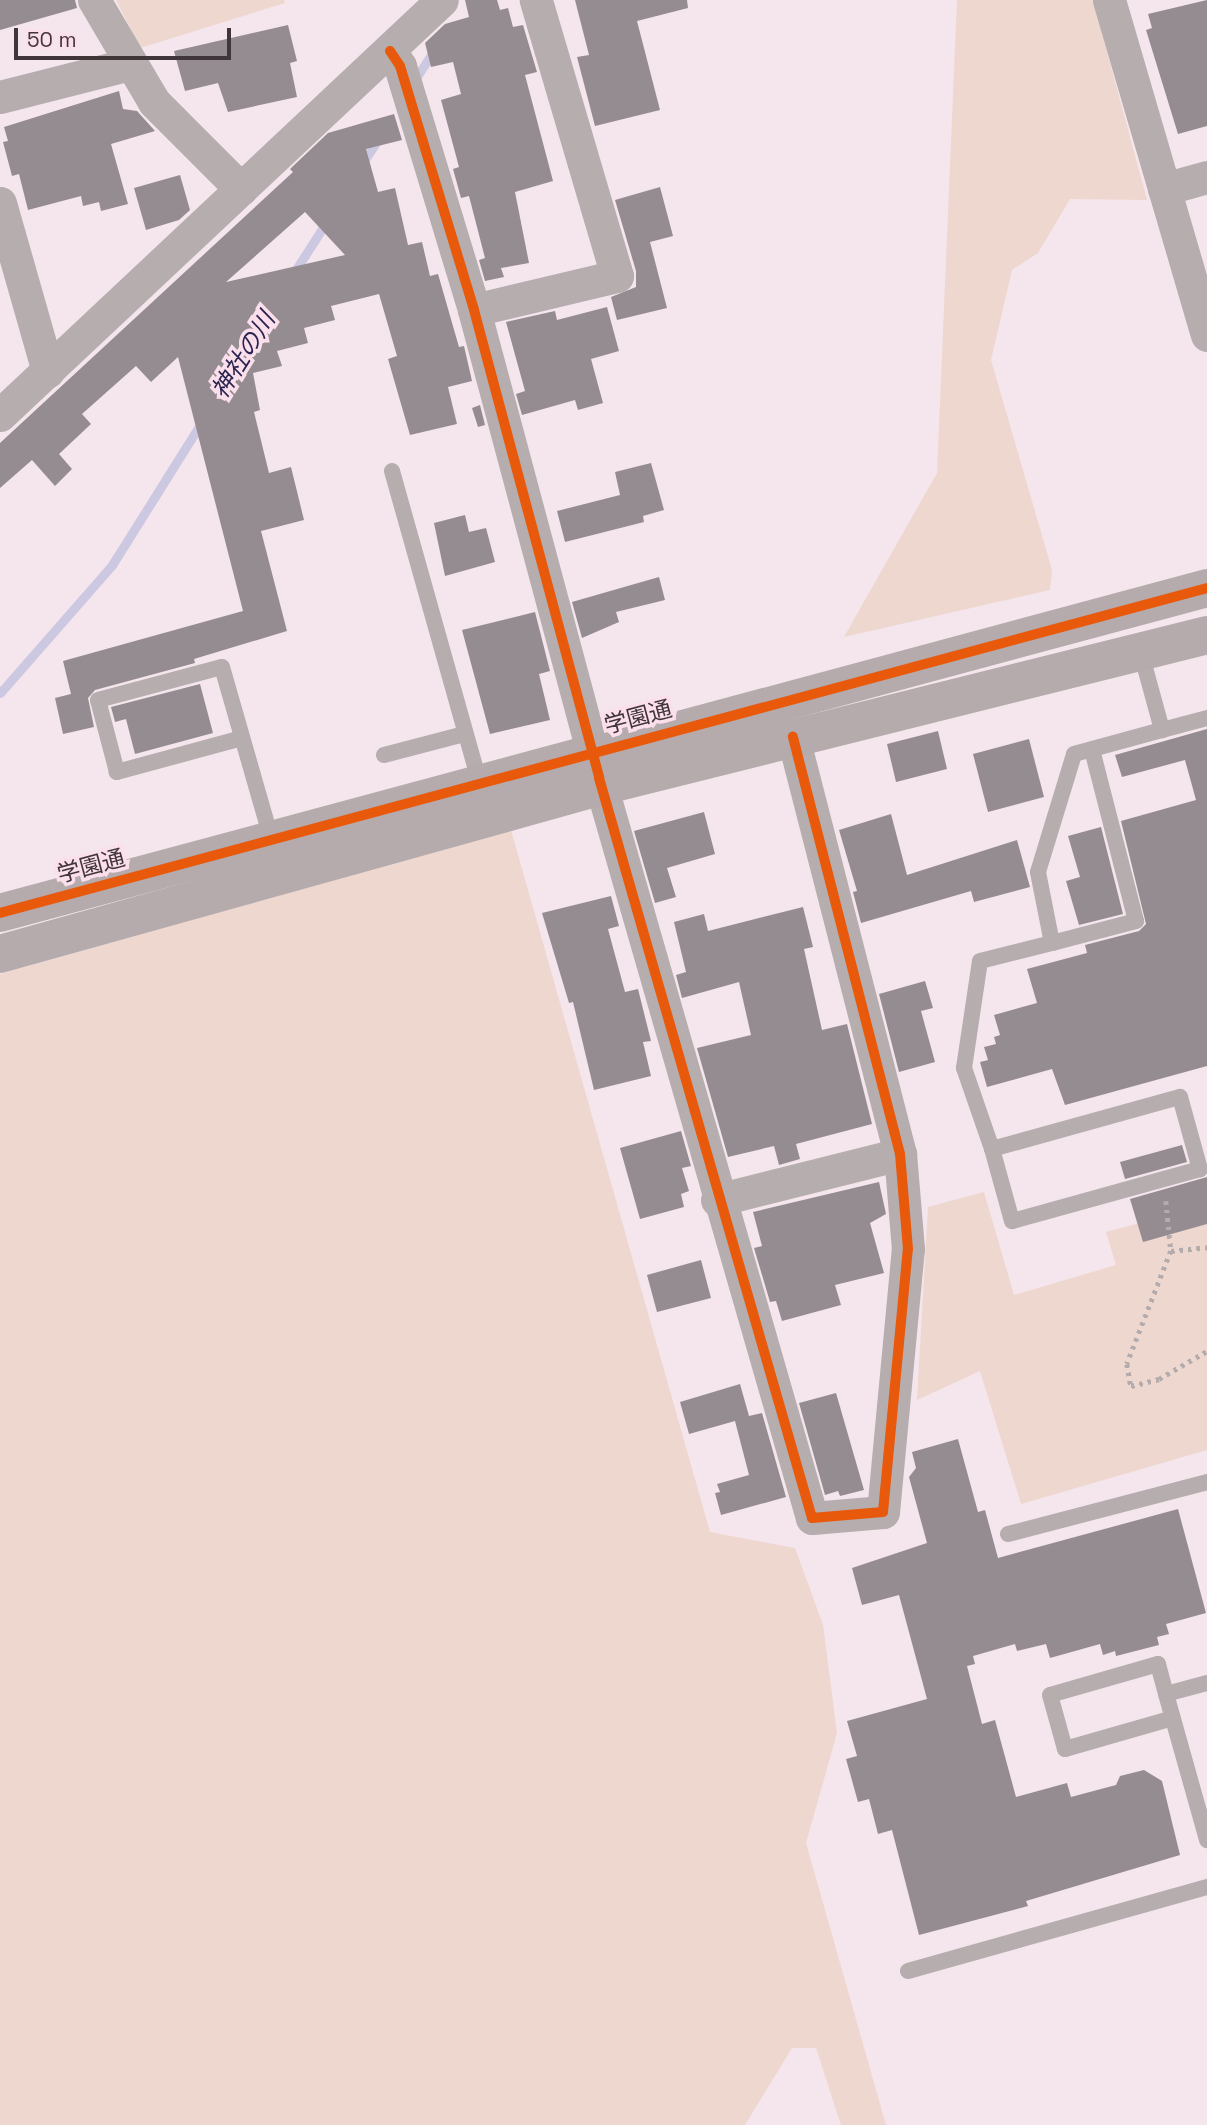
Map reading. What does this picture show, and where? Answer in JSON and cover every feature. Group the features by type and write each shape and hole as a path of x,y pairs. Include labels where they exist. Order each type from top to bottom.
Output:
{"street":[{"path":"94,0 155,102 241,189"},
{"path":"0,415 442,0"},
{"path":"474,310 617,276 536,0"},
{"path":"1117,2 1164,189 1207,335"},
{"path":"390,51 400,66 474,310 597,768 718,1200 812,1518 883,1511 908,1249 900,1154 793,736"},
{"path":"0,97 130,64"},
{"path":"1164,189 1207,177"},
{"path":"0,203 48,371"},
{"name":"学園通","path":"0,954 597,768 1207,588"},
{"name":"学園通","path":"0,912 479,781 597,768 793,736 1207,635"},
{"path":"718,1200 900,1154"}],"lane":[{"path":"392,471 479,781"},
{"path":"1141,653 1162,730"},
{"path":"242,738 117,772 98,700 222,667 271,838"},
{"path":"1052,943 1038,872 1074,754 1207,718"},
{"path":"384,755 464,734"},
{"path":"992,1149 1180,1097 1200,1169 1012,1221 992,1149 964,1068 980,961 1136,921 1092,750"},
{"path":"1008,1534 1207,1482"},
{"path":"1173,1718 1065,1749 1050,1695 1157,1664 1173,1718 1207,1840"},
{"path":"1166,1694 1207,1683"},
{"path":"908,1971 1207,1887"}],"path":[{"path":"1161,1180 1171,1251 1127,1364 1131,1386 1159,1379 1207,1351"},
{"path":"1171,1251 1207,1248"}],"shaded area":[{"path":"116,0 284,0 285,3 140,48"},
{"path":"957,0 1093,0 1147,200 1070,199 1038,253 1012,270 991,360 1052,570 1050,590 844,637 937,473"},
{"path":"511,830 710,1532 795,1548 823,1625 837,1733 806,1843 886,2125 841,2125 816,2048 792,2048 745,2125 0,2125 0,974"},
{"path":"984,1192 1014,1295 1116,1265 1106,1232 1207,1205 1207,1450 1021,1504 980,1371 917,1400 928,1207"}],"building":[{"path":"0,0 75,0 77,8 0,30"},
{"path":"465,0 497,0 500,10 508,8 513,27 523,25 537,72 525,75 553,181 515,192 529,263 501,268 504,277 485,281 479,260 485,258 469,196 461,198 453,169 459,167 441,100 461,94 453,62 431,67 425,43 445,24 469,17"},
{"path":"575,0 687,0 688,8 637,21 660,110 595,126 577,57 589,55"},
{"path":"1207,0 1207,126 1178,134 1146,30 1152,28 1148,14"},
{"path":"288,25 297,61 290,63 297,97 228,112 218,83 185,91 174,51"},
{"path":"119,91 123,109 137,111 155,131 111,144 128,204 101,211 99,202 83,206 81,196 28,210 19,174 12,176 3,142 8,141 4,127"},
{"path":"394,114 402,140 366,149 378,192 395,188 408,245 422,242 430,276 438,274 459,347 464,346 472,381 448,387 457,424 410,435 388,359 397,356 379,294 331,306 335,320 304,328 308,343 277,351 282,366 253,373 260,410 254,412 269,473 291,467 304,520 261,531 287,631 194,659 195,663 95,690 88,698 94,727 63,734 55,698 71,694 63,661 243,611 178,357 151,382 136,366 82,414 91,424 59,454 72,469 55,486 32,460 0,488 0,443 293,172 290,169 328,133","holes":["305,212 345,255 226,282"]},
{"path":"180,175 190,210 179,220 146,230 134,188"},
{"path":"660,187 673,236 650,242 667,308 617,320 611,297 636,287 636,271 615,200"},
{"path":"607,307 619,351 591,359 603,403 578,410 575,400 522,415 516,394 525,391 506,322 555,311 557,320"},
{"path":"480,405 485,425 478,427 472,408"},
{"path":"651,463 664,510 643,516 644,522 565,542 557,511 620,495 615,472"},
{"path":"465,515 469,532 486,528 495,562 445,576 434,523"},
{"path":"659,577 665,600 616,612 619,622 582,638 572,602"},
{"path":"535,612 550,671 539,674 550,720 490,734 462,630"},
{"path":"200,684 213,733 135,754 126,719 115,722 111,707"},
{"path":"1207,729 1207,1066 1065,1105 1052,1069 987,1087 980,1062 988,1060 984,1047 996,1044 994,1037 1000,1035 994,1015 1037,1003 1027,969 1087,953 1085,945 1139,931 1146,924 1121,821 1196,800 1185,760 1122,777 1115,755"},
{"path":"938,731 947,769 896,782 887,744"},
{"path":"1029,739 1044,797 988,812 973,754"},
{"path":"704,812 715,854 667,868 676,897 655,903 634,831"},
{"path":"891,814 907,875 1017,840 1030,887 974,902 971,891 861,923 853,892 857,891 839,830"},
{"path":"1101,827 1123,914 1079,925 1066,881 1080,877 1068,836"},
{"path":"611,896 619,926 608,929 625,992 638,989 651,1041 643,1042 651,1076 594,1090 573,1002 569,1003 542,913"},
{"path":"803,907 813,947 804,949 822,1030 847,1024 872,1124 796,1144 800,1159 779,1165 774,1146 728,1157 697,1048 751,1035 739,982 682,998 676,975 686,972 674,922 704,914 708,931"},
{"path":"925,981 933,1008 921,1011 935,1062 899,1072 879,994"},
{"path":"681,1131 691,1166 682,1168 689,1191 681,1194 684,1207 640,1219 620,1148"},
{"path":"1182,1145 1187,1162 1125,1179 1120,1162"},
{"path":"1207,1177 1207,1224 1143,1242 1130,1199"},
{"path":"879,1182 886,1214 870,1223 884,1273 835,1285 841,1305 782,1321 776,1301 770,1302 754,1248 762,1246 753,1212"},
{"path":"701,1260 711,1298 657,1312 647,1275"},
{"path":"740,1384 749,1416 762,1413 786,1497 721,1515 715,1493 720,1492 717,1484 749,1475 735,1421 689,1434 680,1402"},
{"path":"836,1393 864,1490 840,1496 838,1491 825,1495 799,1403"},
{"path":"958,1439 978,1512 985,1510 998,1558 1178,1509 1206,1613 1166,1624 1169,1634 1157,1637 1159,1645 1116,1656 1115,1651 1103,1655 1100,1644 1050,1658 1046,1644 1017,1651 1015,1644 973,1656 975,1664 967,1666 982,1724 995,1720 1016,1797 1067,1783 1071,1797 1116,1785 1120,1776 1144,1770 1162,1781 1180,1855 1026,1901 1028,1906 919,1935 892,1830 878,1834 869,1799 858,1802 846,1759 857,1756 847,1721 927,1699 899,1595 862,1605 852,1568 927,1543 909,1477 916,1468 912,1452"}],"waterway":[{"name":"神社の川","path":"414,81 435,49"},
{"name":"神社の川","path":"362,164 379,138"},
{"name":"神社の川","path":"293,274 327,221"},
{"name":"神社の川","path":"0,693 112,565 203,420"}],"cycle path":[{"path":"390,51 400,66 474,310 599,778 812,1518 883,1512 908,1249 900,1154 793,736"},
{"path":"0,913 1207,588"}]}
